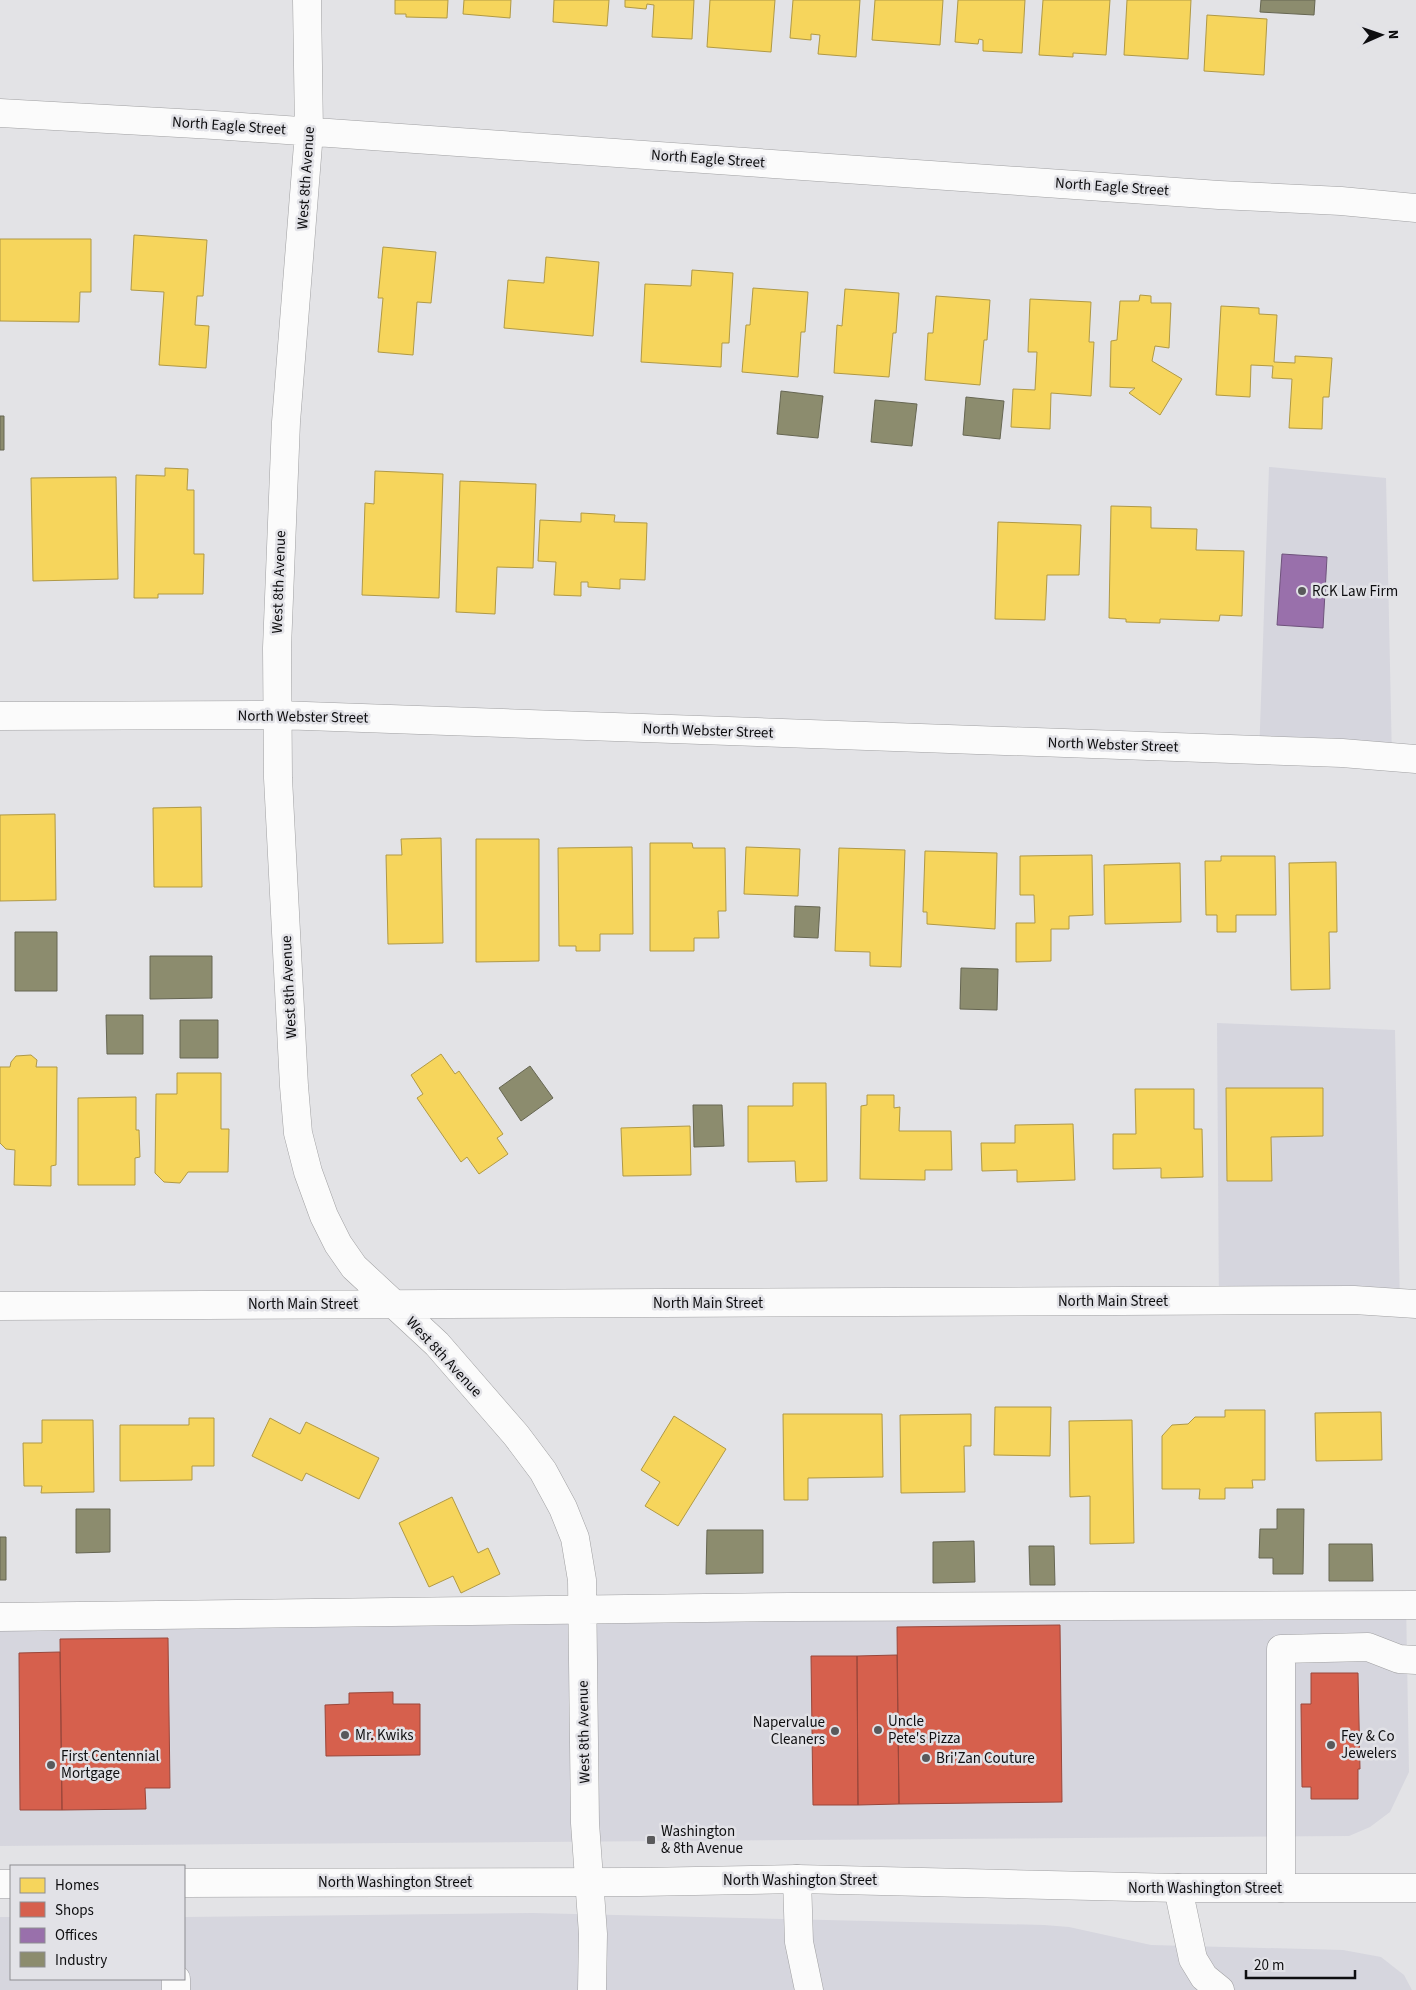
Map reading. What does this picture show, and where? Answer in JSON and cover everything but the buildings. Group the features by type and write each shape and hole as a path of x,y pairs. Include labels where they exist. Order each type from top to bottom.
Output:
{"street":[{"name":"West 8th Avenue","path":"308,0 309,132 282,494 277,648 278,778 298,1133 308,1172 324,1216 338,1244 354,1267 437,1344 516,1435 543,1471 563,1508 575,1538 582,1580 585,1823 593,1943 592,1990"},
{"name":"North Eagle Street","path":"0,113 309,132 1209,194 1341,201 1416,208"},
{"name":"North Webster Street","path":"0,716 278,715 1342,753 1416,758"},
{"name":"North Main Street","path":"0,1306 1320,1300 1416,1304"},
{"path":"0,1617 790,1607 1416,1604"},
{"path":"1281,1888 1281,1648 1368,1647 1399,1659 1416,1660"},
{"path":"797,1879 799,1942 809,1990"},
{"name":"North Washington Street","path":"185,1883 797,1879 1178,1888 1416,1888"},
{"path":"1178,1888 1193,1959 1204,1977 1220,1990"}],"shaded area":[{"path":"1269,467 1386,478 1392,760 1259,756"},
{"path":"1217,1023 1395,1030 1400,1310 1219,1311"},
{"path":"1406,1601 1409,1772 1390,1812 1370,1827 1349,1836 0,1846 0,1614"},
{"path":"533,1913 1044,1925 1069,1927 1151,1945 1343,1950 1381,1957 1404,1975 1412,1990 0,1990 0,1917 10,1917 10,1980 185,1980 185,1917"}],"place":[{"name":"RCK Law Firm","path":"1302,591"},
{"name":"Uncle Pete's Pizza","path":"878,1730"},
{"name":"Napervalue Cleaners","path":"835,1731"},
{"name":"Mr. Kwiks","path":"345,1735"},
{"name":"Fey & Co Jewelers","path":"1331,1745"},
{"name":"Bri'Zan Couture","path":"926,1758"},
{"name":"First Centennial Mortgage","path":"51,1765"},
{"name":"Washington & 8th Avenue","path":"651,1840"}]}
